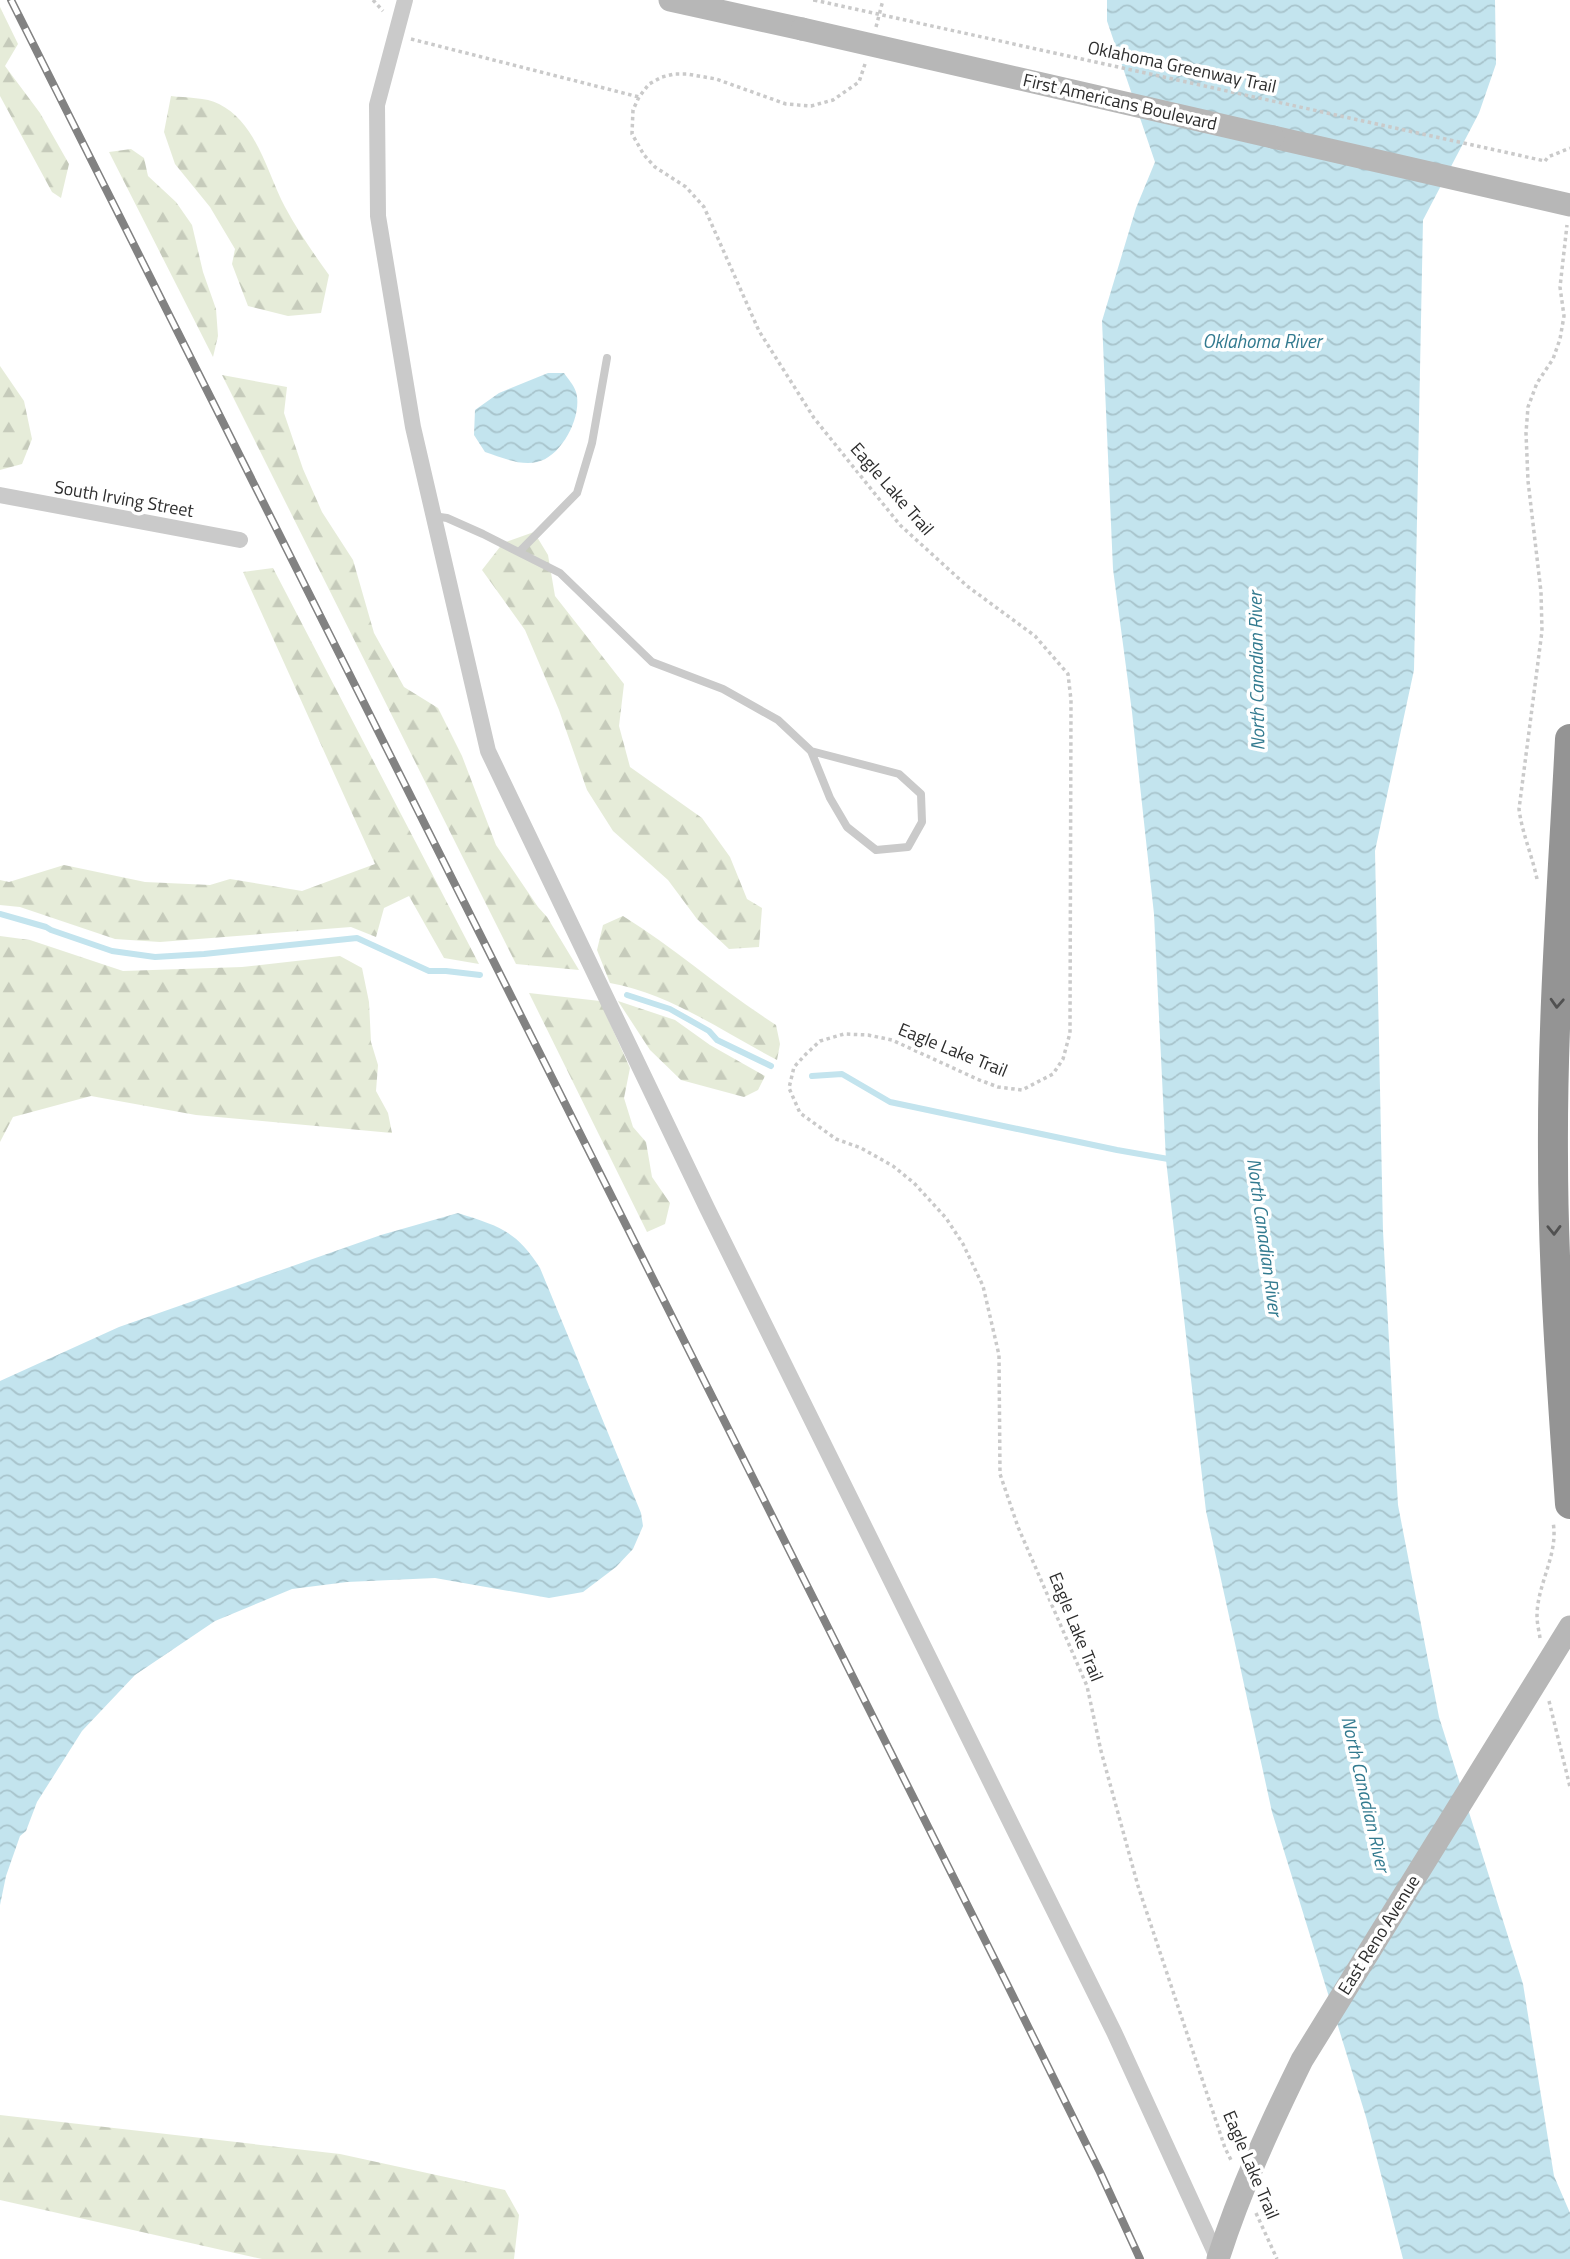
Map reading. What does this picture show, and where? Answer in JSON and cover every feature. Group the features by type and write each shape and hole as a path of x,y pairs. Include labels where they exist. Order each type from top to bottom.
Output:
{"highway":[{"path":"1570,739 1554,1060 1553,1153 1558,1327 1570,1504"}],"main road":[{"name":"First Americans Boulevard","path":"670,0 1570,205"},
{"name":"East Reno Avenue","path":"1218,2259 1234,2209 1265,2134 1301,2060 1570,1627"}],"street":[{"path":"405,0 377,105 378,216 413,428 488,751 707,1208 1114,2032 1218,2259"},
{"name":"South Irving Street","path":"0,495 240,540"}],"lane":[{"path":"519,552 577,493 592,443 607,358"},
{"path":"433,516 447,518 560,573 652,662 723,689 778,720 811,751 830,798 847,827 876,850 908,847 922,822 921,794 899,774 811,751"}],"path":[{"path":"373,0 410,39 639,96 649,84 674,74 716,79 786,104 811,106 833,100 859,82"},
{"name":"Oklahoma Greenway Trail","path":"813,0 1545,161 1548,157 1570,148"},
{"name":"Eagle Lake Trail","path":"639,96 631,122 632,134 638,146 655,167 686,187 704,207 759,331 814,418 900,525 967,586 1035,636 1068,674 1071,701 1070,1033 1063,1059 1053,1074 1022,1090 998,1087 892,1040 845,1034 820,1041 806,1054 794,1067 789,1088 800,1113 836,1139 861,1148 893,1166 914,1183 946,1218 964,1244 983,1286 999,1355 1000,1474 1018,1527 1087,1686 1101,1751 1138,1886 1225,2148 1237,2173"},
{"name":"Eagle Lake Trail","path":"1254,2210 1277,2259"}],"green space":[{"path":"0,7 18,44 5,66 40,113 69,164 61,198 52,192 0,96"},
{"path":"171,96 202,99 219,104 232,112 252,136 285,207 329,275 321,313 288,316 248,306 232,264 235,249 210,207 175,164 164,132"},
{"path":"131,149 144,158 148,176 176,202 192,225 203,272 216,309 218,336 213,357 109,152"},
{"path":"0,366 24,401 32,439 22,464 0,470"},
{"path":"222,375 287,387 284,413 303,469 322,512 353,560 374,633 404,687 438,708 462,756 496,845 547,917 579,970 516,964"},
{"path":"534,532 548,555 555,596 624,684 619,726 630,767 702,818 730,857 747,899 762,908 759,947 729,949 697,919 668,880 613,831 587,790 559,710 525,630 482,570 503,543"},
{"path":"273,568 479,964 444,958 409,896 384,908 376,937 351,927 160,942 115,939 20,907 0,905 0,880 9,882 64,865 145,882 210,885 230,879 302,891 375,864 243,572"},
{"path":"623,916 776,1025 780,1044 777,1060 675,1005 632,988 610,983 597,950 603,925"},
{"path":"0,936 30,940 123,971 242,967 340,956 362,968 369,1002 371,1042 378,1065 376,1091 388,1113 392,1133 196,1115 91,1096 13,1117 0,1142"},
{"path":"529,993 600,1001 630,1068 624,1098 633,1127 646,1142 652,1177 670,1203 665,1224 647,1232"},
{"path":"618,1001 675,1020 710,1045 765,1076 758,1090 744,1097 681,1080 650,1050"},
{"path":"0,2115 340,2154 505,2190 519,2215 514,2259 262,2259 0,2200"}],"water":[{"name":"Oklahoma River","path":"1107,0 1495,0 1496,64 1479,113 1423,220 1414,670 1375,851 1383,1231 1398,1505 1439,1717 1523,1984 1554,2176 1570,2213 1570,2259 1403,2259 1366,2117 1272,1812 1206,1511 1166,1160 1154,914 1113,569 1102,321 1136,208 1155,162 1107,21"},
{"path":"548,373 564,373 576,392 576,412 562,444 546,458 531,463 485,452 474,435 475,410 499,393"},
{"path":"458,1213 495,1226 514,1237 540,1268 641,1513 643,1526 633,1549 616,1567 583,1592 549,1598 435,1578 347,1582 292,1589 215,1621 135,1675 82,1731 37,1802 26,1831 20,1836 6,1876 0,1905 0,1381 119,1327 381,1235"}],"waterway":[{"path":"0,914 112,951 155,957 357,938 429,971 480,975"},
{"path":"627,995 670,1009 709,1031 717,1040 771,1066"},
{"path":"812,1076 842,1074 890,1102 1174,1160"}],"railway":[{"path":"11,0 1005,1980 1140,2259"}],"water label":[{"name":"North Canadian River","path":"1256,671"},
{"name":"North Canadian River","path":"1265,1237"},
{"name":"North Canadian River","path":"1366,1794"}]}
